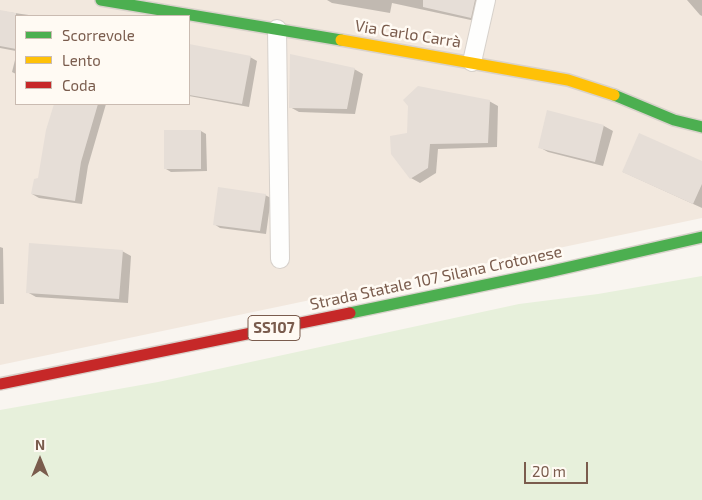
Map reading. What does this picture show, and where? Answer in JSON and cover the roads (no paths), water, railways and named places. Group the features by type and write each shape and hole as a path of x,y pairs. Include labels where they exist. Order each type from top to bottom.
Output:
{"main road":[{"name":"Via Carlo Carrà","path":"101,0 472,62 568,80 608,93 674,120 702,127"},
{"name":"Strada Statale 107 Silana Crotonese","path":"0,384 548,272 702,238"},
{"path":"548,272 673,255"}],"street":[{"path":"472,62 486,0"},
{"path":"277,29 280,259"}]}
